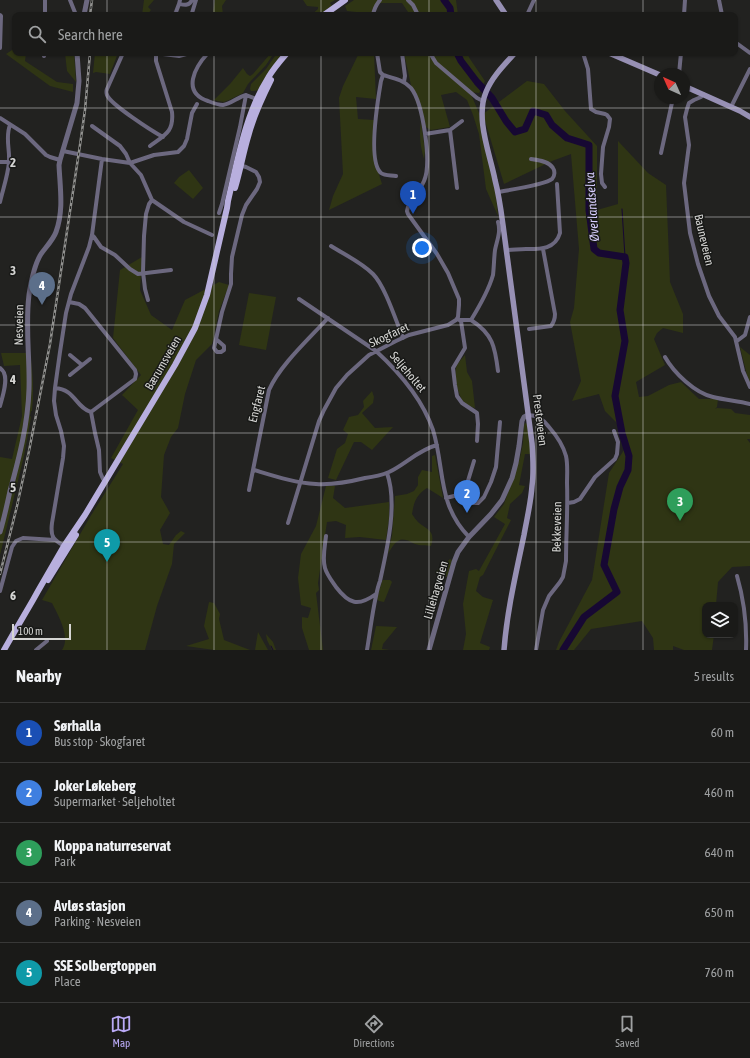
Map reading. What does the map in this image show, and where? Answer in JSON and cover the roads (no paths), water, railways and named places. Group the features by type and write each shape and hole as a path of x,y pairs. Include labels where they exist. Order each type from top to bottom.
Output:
{"main road":[{"path":"328,12 345,0"},
{"path":"496,0 504,12"},
{"name":"Bærumsveien","path":"4,650 33,600 51,576 66,547 79,528 85,515 175,365 195,328 204,306 228,201 239,165 245,129 259,100 285,56"},
{"path":"483,103 486,92 493,78 512,56"},
{"path":"616,56 654,72"},
{"path":"690,89 750,117"},
{"name":"Presteveien","path":"483,103 482,115 498,192 533,456 532,491 511,595 504,650"}],"street":[{"path":"45,0 45,12"},
{"path":"70,0 75,12"},
{"path":"85,12 87,0"},
{"path":"176,12 179,2 187,5 190,4 192,0"},
{"path":"192,12 196,0"},
{"path":"374,12 380,0"},
{"path":"408,0 416,12"},
{"path":"528,12 534,0"},
{"path":"684,12 685,0"},
{"path":"719,0 721,12"},
{"path":"0,48 1,16"},
{"path":"738,44 750,53"},
{"name":"Nesveien","path":"0,532 25,428 29,390 28,305 40,255 54,236 59,222 61,202 59,169 60,160 78,97 79,81 77,56"},
{"path":"122,56 107,89 108,97 121,109 162,137"},
{"path":"150,146 168,133 172,126 173,119 155,56"},
{"path":"206,56 197,69 192,81 196,93 205,100 222,105 246,95 259,100"},
{"path":"377,56 380,72 383,76 404,82 410,87 416,98 424,126 427,163 425,180 407,211 437,254 448,273 459,299 459,320 465,348 453,368 455,385 457,396 462,403 477,413 477,441"},
{"path":"402,56 405,76 404,82"},
{"path":"432,56 436,63 483,103"},
{"path":"584,56 588,69 591,109 607,115 610,119 603,147 601,174 602,183 605,187"},
{"path":"680,68 681,56"},
{"path":"731,107 750,69"},
{"path":"383,76 380,82 375,122 376,161 377,168 381,173 396,176"},
{"name":"Bauneveien","path":"703,94 701,97 691,102 688,106 686,114 689,145 684,183 691,241 709,296 719,316 733,333 737,341 743,371 750,388"},
{"path":"219,214 240,127 246,95"},
{"path":"63,151 130,163 154,155 181,150 187,140 192,113 197,104"},
{"path":"661,153 672,104"},
{"path":"0,118 25,134 46,155 60,160"},
{"path":"425,134 450,130 462,121"},
{"path":"0,202 8,170 9,162 7,134 10,125"},
{"path":"92,126 120,146 130,163 141,175 152,200 184,222 212,235"},
{"path":"450,130 456,188"},
{"path":"66,547 55,540 51,533 64,446 56,415 54,401 55,388 66,313 73,287 89,247 92,235 102,159"},
{"path":"498,192 535,185 549,181 553,178 553,167 549,164 531,159"},
{"path":"0,162 9,162"},
{"path":"216,339 222,312 232,284 232,257 242,214 246,204 257,189 260,182 256,172 239,165"},
{"path":"506,250 543,249 552,245 556,240 560,233 557,184"},
{"path":"148,300 143,272 146,214 152,200"},
{"path":"498,222 499,233 495,251 493,274 491,281 471,320 483,329 492,340 496,354 498,371"},
{"path":"92,235 101,247 115,255 130,269 138,274 143,272 171,270"},
{"path":"331,246 373,274 385,293 403,338"},
{"path":"529,329 551,326 555,319 543,249"},
{"name":"Seljeholtet","path":"299,299 376,351 400,376 420,401 437,445 441,478 446,498 456,522 469,537"},
{"path":"69,302 79,304 85,308 135,370 136,374 135,379 91,412"},
{"path":"737,341 745,335 750,317"},
{"name":"Engfaret","path":"249,490 269,390 273,381 328,318"},
{"name":"Skogfaret","path":"288,523 318,427 327,404 336,388 342,381 369,355 403,338 443,327 459,320 471,320"},
{"path":"70,355 82,365"},
{"path":"665,357 684,381 702,393 711,397 750,404"},
{"path":"70,374 90,359"},
{"path":"0,368 6,378 0,406"},
{"path":"55,388 66,390 73,395 85,409 91,412"},
{"path":"91,412 94,433 99,450 100,472 103,479"},
{"name":"Bekkeveien","path":"528,415 534,416 545,422 552,430 564,450 567,464 568,503 565,570 560,582 549,596 543,610 536,650"},
{"name":"Lillehagveien","path":"430,650 458,552 469,537 497,508 507,490 516,463 522,421 524,417 528,415"},
{"path":"458,495 474,503 478,503 484,497 496,468 500,422"},
{"path":"568,503 580,499 594,477 615,459 618,442 614,431"},
{"path":"254,470 315,484 356,481 387,473 423,450 437,445"},
{"path":"446,498 458,495 467,484 474,460"},
{"path":"367,650 376,594 386,551 391,516 391,487 387,473"},
{"path":"326,536 324,556 325,568 332,582 341,593 349,600 355,602 367,600 376,594"},
{"path":"0,592 12,547 16,541 23,538 55,540"},
{"path":"737,576 743,603 746,628 746,650"},
{"path":"36,650 47,641"}],"waterway":[{"name":"Øverlandselva","path":"444,0 450,8 451,12"},
{"name":"Øverlandselva","path":"458,56 477,82 492,98 506,121 515,132 525,129 533,111 546,115 552,125 567,138 589,145 589,210 594,249 599,253 625,257 626,263 620,310 625,341 615,396 622,433 629,456 628,470 620,487 614,509 604,565 617,592 584,617 563,650"},
{"path":"622,209 625,257"},
{"path":"271,646 273,650"}],"railway":[{"path":"90,12 92,0"},
{"path":"0,574 29,451 50,344 85,110 90,56"}],"place":[{"name":"Sørhalla","path":"413,214"},
{"name":"Avløs stasjon","path":"42,305"},
{"name":"Joker Løkeberg","path":"467,513"},
{"name":"Kloppa naturreservat","path":"680,521"},
{"name":"SSE Solbergtoppen","path":"107,562"}]}
